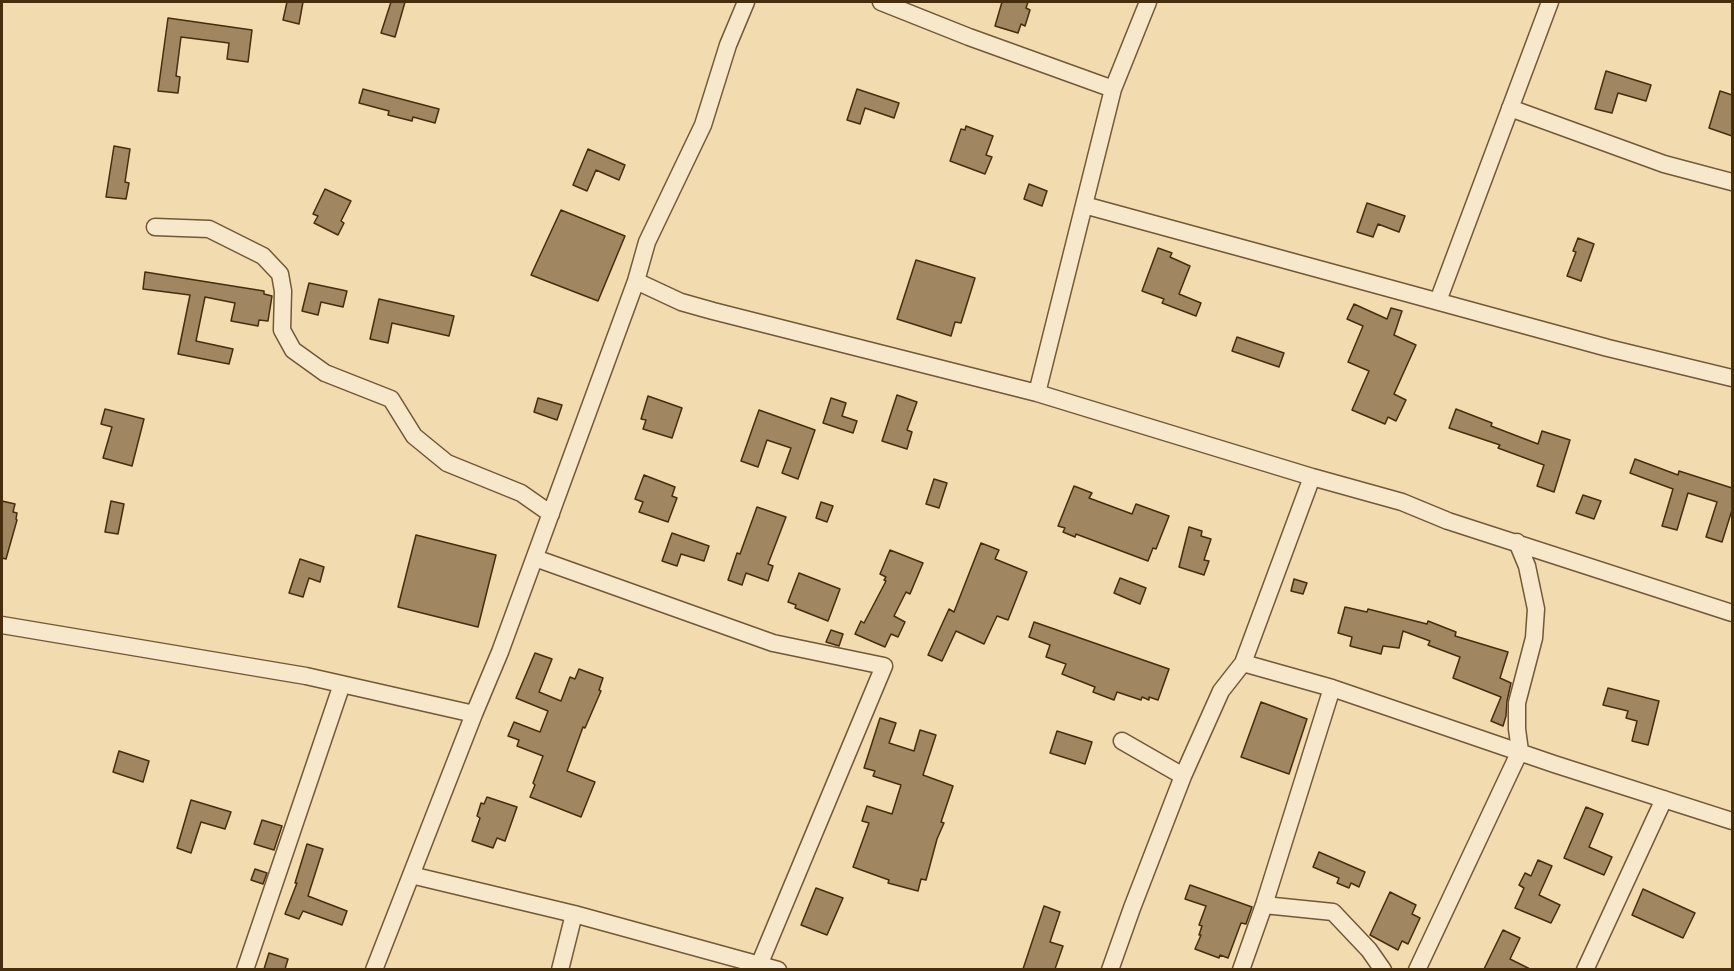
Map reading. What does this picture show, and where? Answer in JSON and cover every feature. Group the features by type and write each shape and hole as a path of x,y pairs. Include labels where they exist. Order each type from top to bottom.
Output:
{"street":[{"path":"374,969 490,678 636,281 647,242 703,125 728,45 746,2"},
{"path":"881,2 969,37 1113,89"},
{"path":"1036,393 1113,89 1148,2"},
{"path":"1438,301 1550,2"},
{"path":"1510,108 1664,164 1732,182"},
{"path":"1084,205 1608,348 1732,378"},
{"path":"155,228 209,229 263,256 280,274 283,291 282,330 293,350 325,373 391,399 414,435 447,463 521,493 551,514"},
{"path":"636,281 681,302 712,311 1036,393 1402,502 1448,520 1732,613"},
{"path":"1110,969 1183,776 1221,691 1243,663 1312,477"},
{"path":"1417,969 1520,751 1517,702 1534,638 1536,609 1527,566 1517,542"},
{"path":"535,558 773,643 884,666 758,967"},
{"path":"2,625 306,676 474,714"},
{"path":"1243,663 1332,688 1732,821"},
{"path":"245,969 342,684"},
{"path":"1241,969 1264,905 1332,688"},
{"path":"1122,741 1183,776"},
{"path":"1585,969 1664,799"},
{"path":"411,875 574,914 758,967 777,969"},
{"path":"1264,905 1333,912 1369,950 1383,969"},
{"path":"560,969 574,914"}],"building":[{"path":"287,2 303,2 299,24 283,20"},
{"path":"391,2 405,2 395,37 381,33"},
{"path":"1002,2 1028,2 1026,8 1030,10 1025,26 1021,24 1018,33 995,26"},
{"path":"168,18 252,30 248,62 227,59 229,43 181,37 176,76 180,77 178,93 158,91"},
{"path":"1606,71 1651,85 1646,101 1618,93 1612,113 1595,109"},
{"path":"363,89 439,109 435,123 413,117 412,121 388,115 389,111 359,103"},
{"path":"857,89 899,103 894,118 865,108 860,124 847,120"},
{"path":"1720,91 1732,95 1732,136 1709,128"},
{"path":"966,126 993,136 986,155 992,157 985,174 950,161 961,129 965,130"},
{"path":"114,146 130,149 125,182 129,183 126,199 106,197"},
{"path":"588,149 625,165 619,180 596,170 587,191 573,185"},
{"path":"1029,184 1047,191 1042,206 1024,199"},
{"path":"325,189 351,201 341,221 344,223 338,235 314,223 318,216 313,214"},
{"path":"1367,203 1405,216 1399,232 1378,224 1373,237 1357,232"},
{"path":"561,210 625,236 598,301 531,275"},
{"path":"1578,238 1594,244 1581,281 1567,276 1576,252 1573,251"},
{"path":"1158,248 1172,253 1170,257 1190,266 1179,294 1201,303 1196,316 1162,303 1164,299 1142,291"},
{"path":"916,260 975,278 961,323 955,322 951,336 897,319"},
{"path":"145,272 264,291 264,294 272,296 268,321 259,320 258,326 231,321 235,303 205,297 196,341 233,349 229,364 178,354 190,295 143,289"},
{"path":"309,283 347,291 343,307 321,302 318,315 302,311"},
{"path":"379,299 454,316 449,336 392,323 388,343 370,339"},
{"path":"1354,304 1387,319 1391,308 1402,311 1394,335 1416,345 1394,394 1406,400 1396,421 1388,417 1385,424 1352,410 1369,371 1348,362 1363,326 1347,319"},
{"path":"1237,337 1284,353 1279,367 1232,351"},
{"path":"897,395 917,402 907,430 912,432 907,449 882,441"},
{"path":"648,396 682,408 672,438 643,429 646,420 641,419"},
{"path":"538,398 562,405 557,420 534,412"},
{"path":"831,398 846,403 842,416 857,421 853,433 823,423"},
{"path":"105,409 144,419 132,466 103,458 112,427 101,424"},
{"path":"1456,409 1492,423 1491,426 1538,444 1542,431 1570,440 1554,492 1537,486 1544,465 1498,448 1500,445 1449,428"},
{"path":"759,410 815,430 798,479 782,473 791,448 767,440 758,467 741,461"},
{"path":"1635,459 1678,475 1679,471 1732,488 1732,510 1722,542 1706,537 1717,502 1688,493 1677,530 1662,526 1673,489 1630,473"},
{"path":"644,475 675,487 672,496 677,498 668,522 639,512 643,502 635,499"},
{"path":"934,479 947,483 939,508 926,504"},
{"path":"1074,486 1092,493 1089,498 1132,514 1136,504 1169,516 1156,549 1153,548 1148,561 1076,534 1075,537 1063,532 1065,528 1058,526"},
{"path":"1583,495 1601,501 1594,519 1576,513"},
{"path":"2,501 15,504 13,512 17,513 6,559 2,558"},
{"path":"111,501 124,504 118,534 105,532"},
{"path":"821,502 833,506 827,522 816,518"},
{"path":"757,507 786,517 768,564 773,566 768,581 746,573 742,585 728,580"},
{"path":"1189,527 1202,531 1201,536 1211,539 1204,560 1209,561 1204,575 1179,567"},
{"path":"672,533 709,546 704,561 681,554 677,566 662,561"},
{"path":"416,535 496,555 478,627 398,607"},
{"path":"981,543 999,550 995,559 1027,572 1008,620 997,616 984,644 956,631 942,661 928,655 949,609 954,612"},
{"path":"890,550 923,563 910,594 906,592 894,616 905,622 898,637 891,634 885,647 855,634 861,621 864,623 886,581 884,580 886,577 880,574"},
{"path":"300,559 324,567 320,582 309,578 303,597 289,593"},
{"path":"799,573 840,589 828,621 795,608 796,605 788,602"},
{"path":"1120,578 1146,588 1140,604 1114,593"},
{"path":"1294,579 1307,583 1303,594 1291,591"},
{"path":"1345,607 1367,612 1368,609 1427,624 1428,621 1456,632 1455,636 1508,652 1500,678 1511,683 1503,726 1491,721 1501,697 1453,678 1460,657 1428,645 1430,641 1403,631 1399,648 1383,646 1381,654 1350,646 1352,637 1338,633"},
{"path":"1034,622 1169,669 1158,700 1142,697 1141,700 1117,692 1114,700 1093,692 1095,687 1062,674 1066,664 1046,657 1050,645 1029,637"},
{"path":"831,630 843,634 839,646 826,642"},
{"path":"535,653 552,659 539,692 561,701 570,677 575,679 579,669 603,678 599,690 601,691 585,728 583,727 567,771 595,782 581,817 530,797 543,756 517,746 519,740 508,736 514,722 540,732 548,711 516,698"},
{"path":"1608,688 1659,701 1648,745 1632,741 1637,721 1626,718 1628,711 1603,705"},
{"path":"1261,702 1307,719 1289,774 1241,757"},
{"path":"880,718 896,723 889,743 914,751 920,730 936,735 923,775 953,786 926,880 921,879 918,891 888,883 889,880 853,867 869,823 862,821 867,806 892,814 901,785 873,776 875,771 864,768"},
{"path":"1057,731 1092,742 1085,764 1050,753"},
{"path":"119,751 149,761 143,782 113,772"},
{"path":"487,797 517,807 505,841 497,838 493,848 472,841 480,818 477,816 481,803 484,804"},
{"path":"191,800 231,812 225,829 201,822 191,853 177,848"},
{"path":"1586,807 1603,814 1589,847 1612,857 1604,875 1564,858"},
{"path":"262,820 282,826 274,850 254,844"},
{"path":"307,844 323,849 308,896 347,911 342,925 303,911 299,919 285,914 297,883 295,883"},
{"path":"1319,852 1365,872 1359,887 1351,883 1349,888 1337,883 1339,878 1313,867"},
{"path":"1538,860 1552,866 1539,895 1560,905 1551,923 1515,908 1524,888 1519,885 1525,873 1531,876"},
{"path":"255,869 267,873 263,884 251,880"},
{"path":"1190,885 1252,907 1246,924 1241,923 1228,958 1220,955 1219,958 1195,949 1201,935 1199,935 1202,926 1199,925 1206,906 1185,899"},
{"path":"816,888 843,898 827,935 801,925"},
{"path":"1643,889 1695,913 1683,938 1632,915"},
{"path":"1390,892 1416,905 1412,914 1420,918 1408,944 1402,941 1398,950 1370,935"},
{"path":"1044,906 1060,912 1050,942 1063,946 1055,969 1023,969"},
{"path":"1503,930 1520,938 1510,959 1530,969 1484,969"},
{"path":"269,953 288,959 285,969 264,969"}]}
